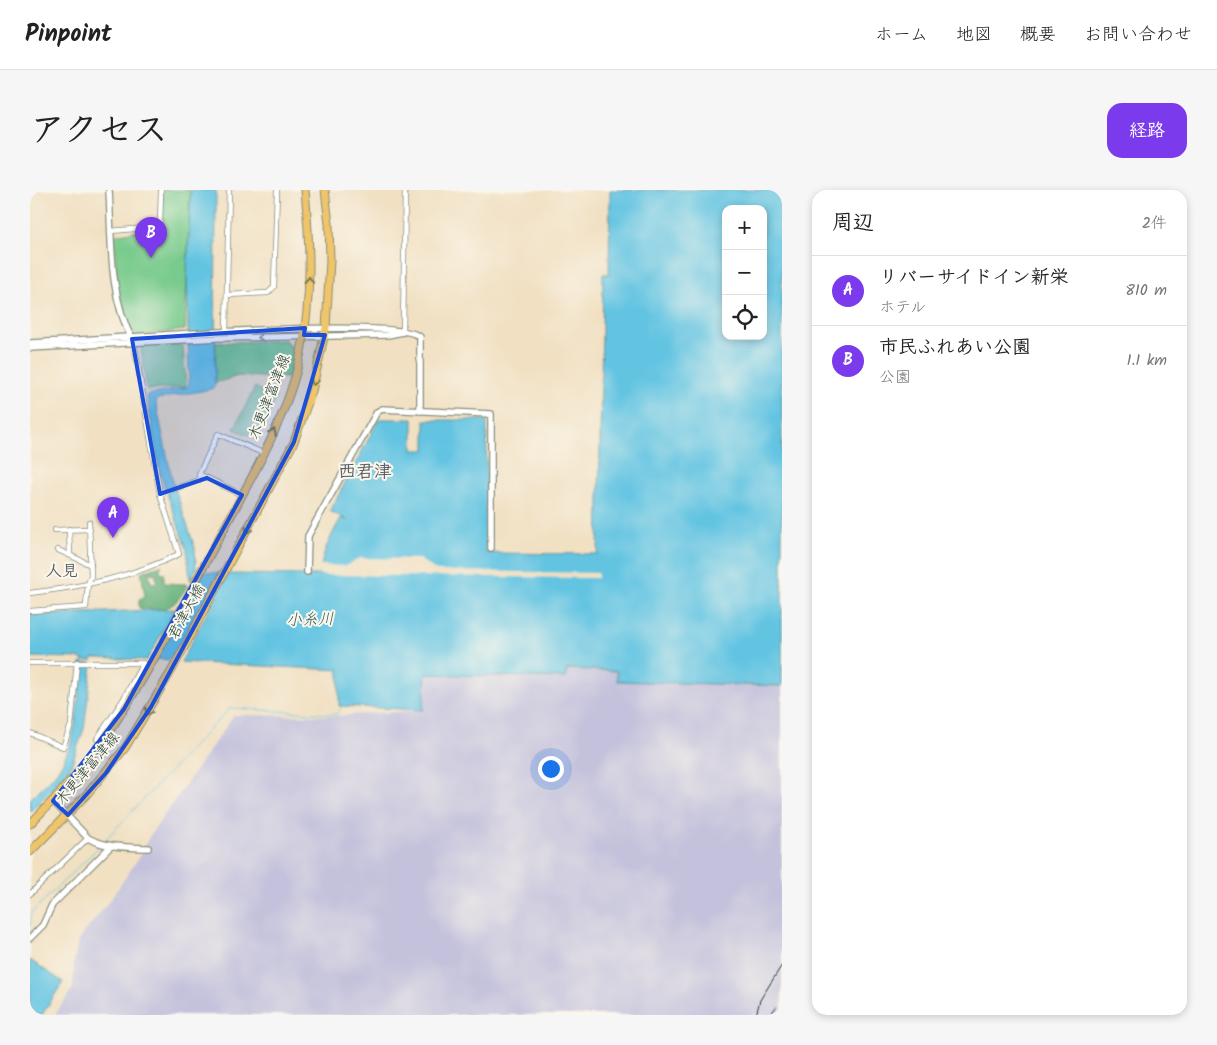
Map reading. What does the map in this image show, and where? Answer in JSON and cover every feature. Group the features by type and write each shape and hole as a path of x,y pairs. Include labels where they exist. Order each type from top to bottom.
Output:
{"main road":[{"name":"木更津富津線","path":"202,569 263,453 290,391 305,332 310,258 305,190"},
{"path":"325,190 330,224 326,332"},
{"name":"君津大橋","path":"172,670 294,442 312,391 326,332"},
{"name":"君津大橋","path":"147,668 202,569"},
{"name":"木更津富津線","path":"30,824 53,801 102,742 147,668"},
{"name":"木更津富津線","path":"30,852 68,815 106,773 125,748 172,670"}],"street":[{"path":"30,593 88,584 153,566 179,554 162,493 133,341 121,316 115,296 108,190"},
{"path":"111,231 157,227 160,223 161,190"},
{"path":"226,332 229,190"},
{"path":"228,295 268,293 274,288 277,190"},
{"path":"403,332 405,190"},
{"path":"218,335 226,332 326,332 388,335 403,332 417,333 421,338 420,410"},
{"path":"30,348 218,335 305,332"},
{"path":"30,343 133,341"},
{"path":"307,572 308,536 377,412 382,409 491,414 491,548"},
{"path":"162,493 199,480 199,474 218,434 263,453"},
{"path":"199,474 242,495"},
{"path":"30,611 86,607 88,584 91,576 89,522"},
{"path":"69,529 70,555"},
{"path":"55,530 90,529"},
{"path":"58,550 90,566"},
{"path":"30,733 63,748 71,725 78,662"},
{"path":"30,663 143,663 119,706 97,739 102,742"},
{"path":"53,801 88,838 104,845 148,848"},
{"path":"30,894 88,838"},
{"path":"30,938 43,925 52,905 104,845"}],"highlighted area":[{"path":"305,328 304,335 325,335 294,442 151,707 106,773 68,815 53,801 124,709 242,495 207,478 160,494 132,339"}],"shaded area":[{"path":"567,669 618,671 618,681 755,685 782,672 782,1015 55,1015 73,988 74,962 78,941 110,900 140,856 149,837 234,715 334,716 423,710 426,674 566,678"}],"green space":[{"path":"163,190 190,190 185,330 133,336 118,295 114,235 161,227"},
{"path":"285,340 296,353 289,378 238,376 215,383 216,343"},
{"path":"143,345 183,345 186,387 147,390 141,348"},
{"path":"255,387 276,398 257,439 234,429"},
{"path":"162,565 160,568 161,574 164,573 164,583 186,584 187,586 174,604 169,607 163,609 139,608 139,599 145,596 141,572 148,569 151,583 157,582 155,573 151,574 150,569"}],"water":[{"path":"191,190 216,190 215,385 212,389 157,399 156,403 173,483 195,548 196,569 190,580 187,550 159,471 147,395 186,388 189,384 187,274"},
{"name":"小糸川","path":"610,190 782,190 782,686 617,681 617,671 567,669 566,678 426,674 423,710 339,706 339,670 181,662 228,574 320,575 324,552 330,538 341,518 347,520 330,511 379,419 413,419 413,450 425,450 425,420 487,420 486,553 598,554 603,274 609,274"},
{"path":"203,572 220,573 173,660 156,659 183,609 189,610 194,605 192,592"},
{"path":"175,609 147,660 93,658 92,661 82,661 81,658 30,657 30,615"},
{"path":"81,663 92,664 84,729 72,763 65,775 30,812 30,799 55,774 63,762 73,736 78,706"},
{"path":"30,960 63,982 42,1015 30,1015"}],"pier":[{"path":"360,558 419,559 437,571 598,573 598,578 320,575 320,565 345,566"}],"waterway":[{"path":"104,841 230,708 337,714 342,706"},
{"path":"30,925 32,912 100,846"}],"railway":[{"path":"756,1015 760,1000 782,965"},
{"path":"770,1015 776,1007"}],"place":[{"name":"市民ふれあい公園","path":"151,258"},
{"name":"リバーサイドイン新栄","path":"113,538"}],"district":[{"name":"西君津","path":"365,472"},
{"name":"人見","path":"62,571"}]}
